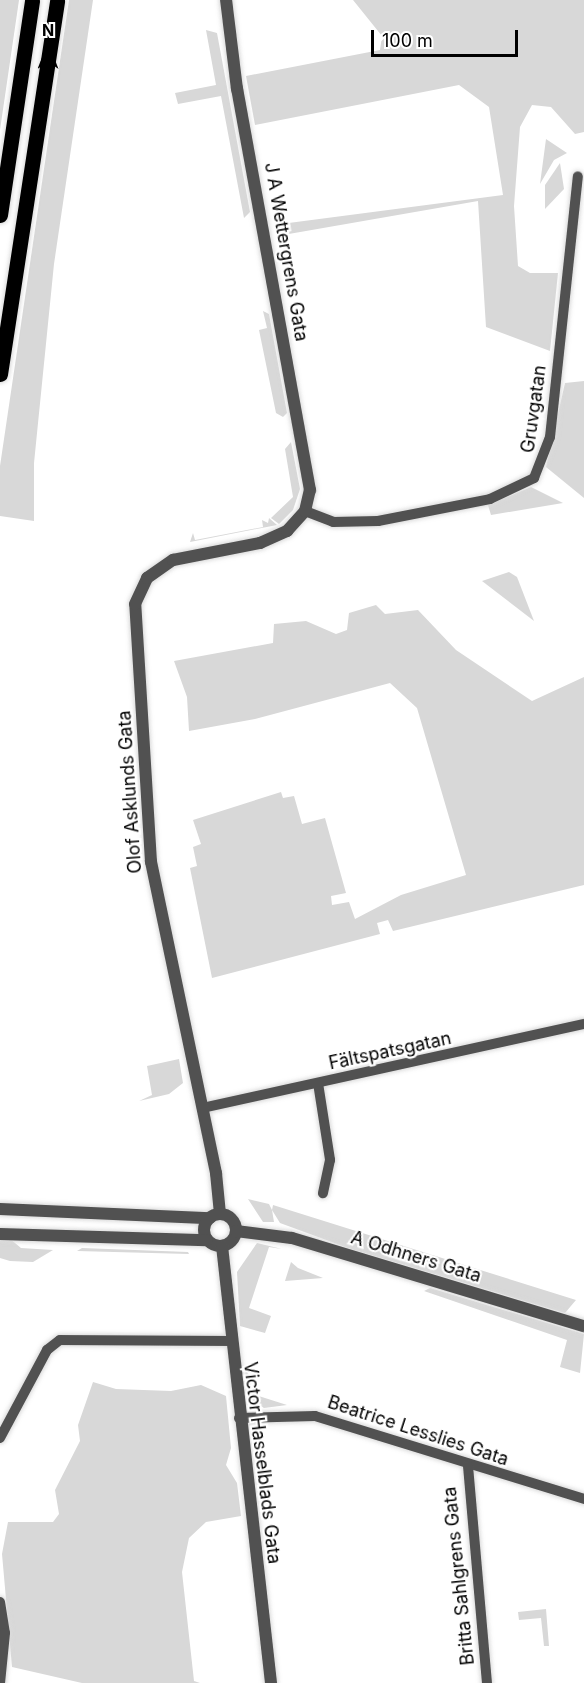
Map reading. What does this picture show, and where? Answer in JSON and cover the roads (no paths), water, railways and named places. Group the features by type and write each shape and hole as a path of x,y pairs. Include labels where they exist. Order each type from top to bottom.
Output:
{"main road":[{"path":"0,215 32,0"},
{"path":"0,374 59,0"}],"street":[{"name":"J A Wettergrens Gata","path":"226,0 237,89 308,472 305,510"},
{"name":"Gruvgatan","path":"305,510 333,522 378,521 490,499 534,478 550,437 578,176"},
{"name":"Olof Asklunds Gata","path":"215,1216 202,1108 151,862 136,596 158,568 173,560 279,536 305,510"},
{"name":"Fältspatsgatan","path":"202,1108 584,1024"},
{"path":"318,1083 330,1160 323,1192"},
{"path":"0,1209 215,1216 232,1219 237,1231 222,1246 207,1240 0,1234"},
{"path":"207,1240 215,1216"},
{"name":"A Odhners Gata","path":"237,1231 292,1238 584,1326"},
{"name":"Victor Hasselblads Gata","path":"222,1246 230,1341 271,1683"},
{"path":"0,1438 47,1350 60,1340 230,1341"},
{"name":"Beatrice Lesslies Gata","path":"239,1418 315,1416 468,1466 584,1499"},
{"name":"Britta Sahlgrens Gata","path":"468,1466 487,1683"},
{"path":"0,1602 5,1633 0,1683"}]}
